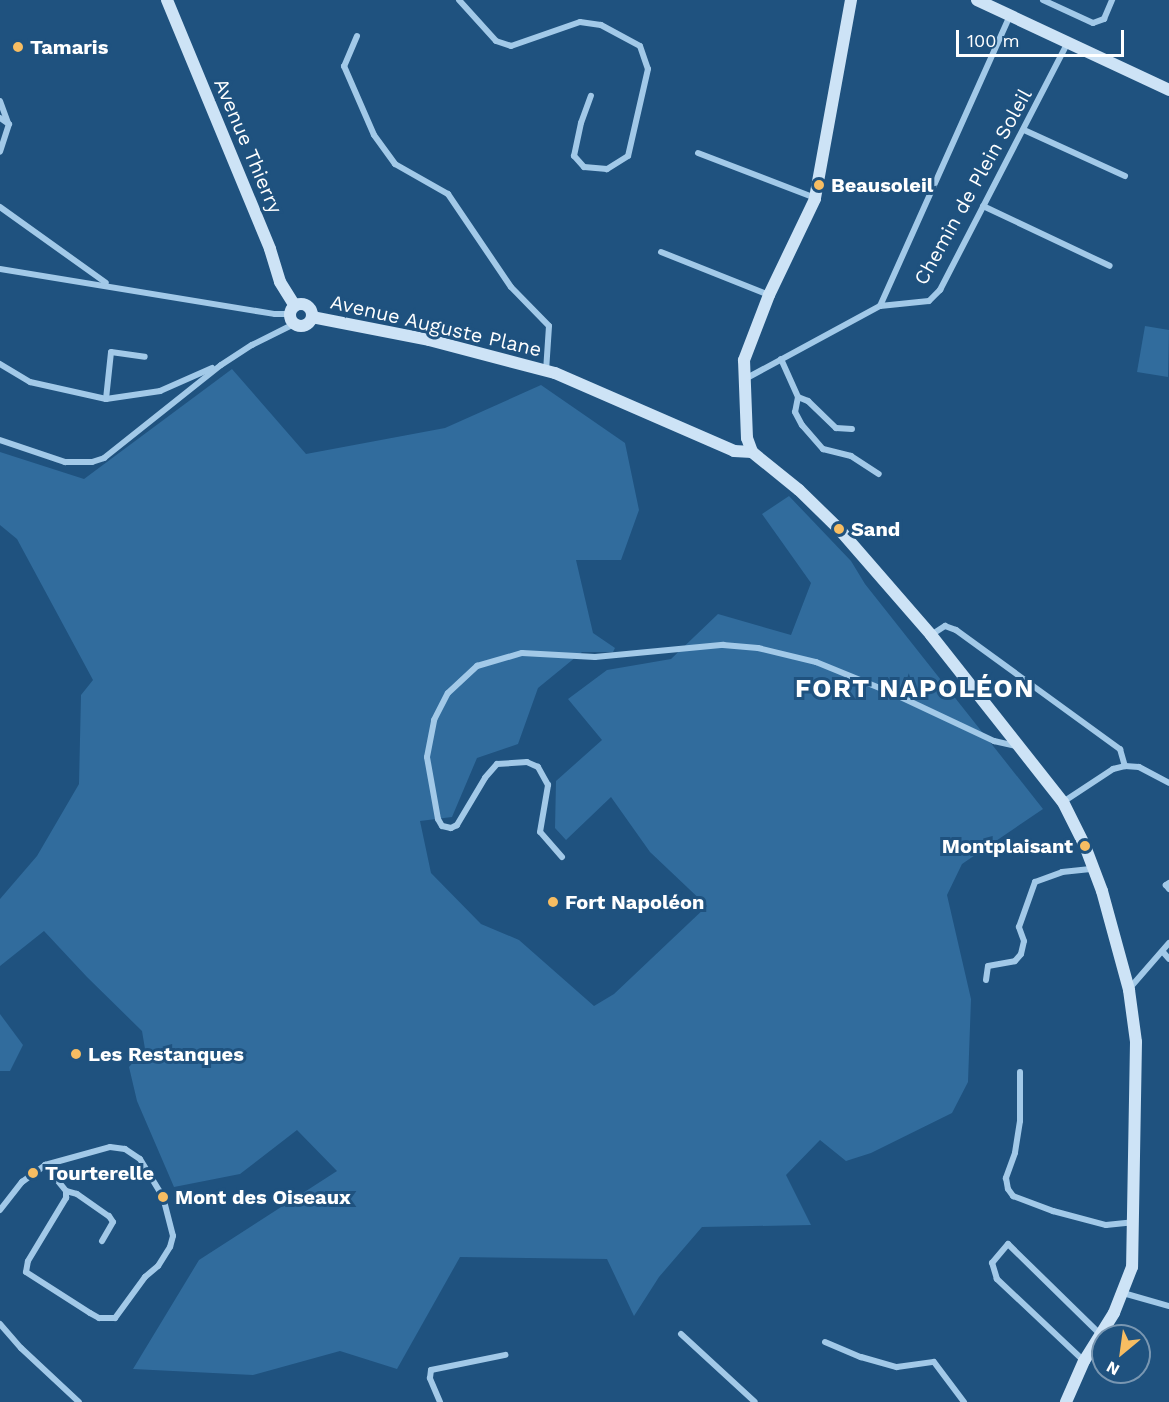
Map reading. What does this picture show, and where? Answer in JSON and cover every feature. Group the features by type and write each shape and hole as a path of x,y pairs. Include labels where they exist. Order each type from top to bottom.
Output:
{"street":[{"name":"Avenue Thierry","path":"167,0 270,249 293,315"},
{"path":"459,0 496,41 511,46 580,22 601,25 640,46 648,69 628,156 607,169 584,167 574,156 580,123 591,96"},
{"path":"851,0 816,199 769,295 744,360 747,438 752,453 799,490 839,529 931,635 1063,802 1094,869 1129,990 1136,1042 1132,1267 1123,1293 1107,1324"},
{"path":"977,0 1169,90"},
{"path":"1042,0 1093,23 1104,19 1112,0"},
{"path":"744,379 880,306 1010,16"},
{"path":"357,36 345,66 374,135 395,164 448,194 511,286 549,326 546,371"},
{"name":"Chemin de Plein Soleil","path":"880,306 929,301 940,290 1067,44"},
{"path":"0,101 9,124 0,152"},
{"path":"0,118 9,124"},
{"path":"1024,130 1125,176"},
{"path":"698,153 816,199"},
{"path":"983,206 1110,266"},
{"path":"0,207 109,285"},
{"path":"661,252 769,295"},
{"path":"0,269 109,285 275,314 293,315 304,326 312,317 308,307 301,304 293,315 221,365 104,458 86,463 66,462 0,440"},
{"name":"Avenue Auguste Plane","path":"312,317 429,340 546,371 734,451 752,453"},
{"path":"106,399 111,352 145,357"},
{"path":"781,359 798,397 795,412 802,425 823,449 851,456 879,474"},
{"path":"0,364 30,382 106,399 160,391 221,365"},
{"path":"798,397 808,401 836,428 852,429"},
{"path":"931,635 945,626 956,630 1120,749 1125,766"},
{"path":"562,857 540,832 548,785 538,767 527,762 497,764 485,778 457,825 451,828 442,826 438,819 427,757 434,720 448,693 477,666 522,653 595,657 723,645 758,648 816,662 892,693 994,741 1019,747"},
{"path":"1063,802 1113,769 1125,766 1139,767 1169,783"},
{"path":"986,980 988,966 1015,962 1021,954 1024,941 1019,927 1035,882 1062,872 1094,869"},
{"path":"1169,883 1166,885 1169,889"},
{"path":"1129,990 1169,944"},
{"path":"1163,952 1169,959"},
{"path":"1020,1072 1020,1121 1015,1153 1006,1178 1008,1189 1013,1196 1053,1211 1106,1225 1133,1221"},
{"path":"0,1210 22,1182 45,1165 110,1147 125,1149 145,1166 164,1197 172,1226 170,1247 158,1266 145,1277 115,1318 107,1319 90,1313 26,1272 27,1261 66,1198 66,1191"},
{"path":"45,1165 66,1191 77,1194 113,1222 102,1241"},
{"path":"1084,1361 997,1279 992,1263 1008,1244 1091,1325"},
{"path":"1123,1293 1169,1306"},
{"path":"0,1324 21,1348 79,1402"},
{"path":"681,1334 755,1402"},
{"path":"825,1342 861,1357 897,1368 934,1362 964,1402"},
{"path":"1066,1402 1091,1350"},
{"path":"440,1402 430,1378 430,1370 505,1354"}],"shaded area":[{"path":"1145,326 1169,330 1168,377 1137,372"},
{"path":"232,369 306,454 445,428 541,385 625,443 639,510 621,560 576,560 593,633 615,648 613,652 582,652 538,688 518,744 477,758 452,817 420,821 431,873 481,924 519,940 594,1006 614,994 707,906 650,852 611,797 566,840 555,828 556,781 602,740 568,699 607,670 671,659 718,614 791,635 811,583 762,514 789,496 851,561 865,584 1043,809 962,864 947,895 971,999 968,1082 952,1113 871,1153 846,1161 820,1140 786,1175 811,1225 702,1227 659,1277 634,1316 607,1259 460,1257 397,1369 340,1351 253,1375 133,1369 199,1260 337,1171 297,1130 240,1174 174,1187 137,1101 129,1067 145,1049 142,1031 44,931 0,966 0,899 37,856 79,784 81,695 93,680 17,539 0,525 0,452 84,479"},
{"path":"0,1014 23,1045 10,1071 0,1071"}],"place":[{"name":"Tamaris","path":"18,47"},
{"name":"Beausoleil","path":"819,185"},
{"name":"Sand","path":"839,529"},
{"name":"Montplaisant","path":"1085,846"},
{"name":"Fort Napoléon","path":"553,902"},
{"name":"Les Restanques","path":"76,1054"},
{"name":"Tourterelle","path":"33,1173"},
{"name":"Mont des Oiseaux","path":"163,1197"}],"district":[{"name":"FORT NAPOLÉON","path":"915,689"}]}
